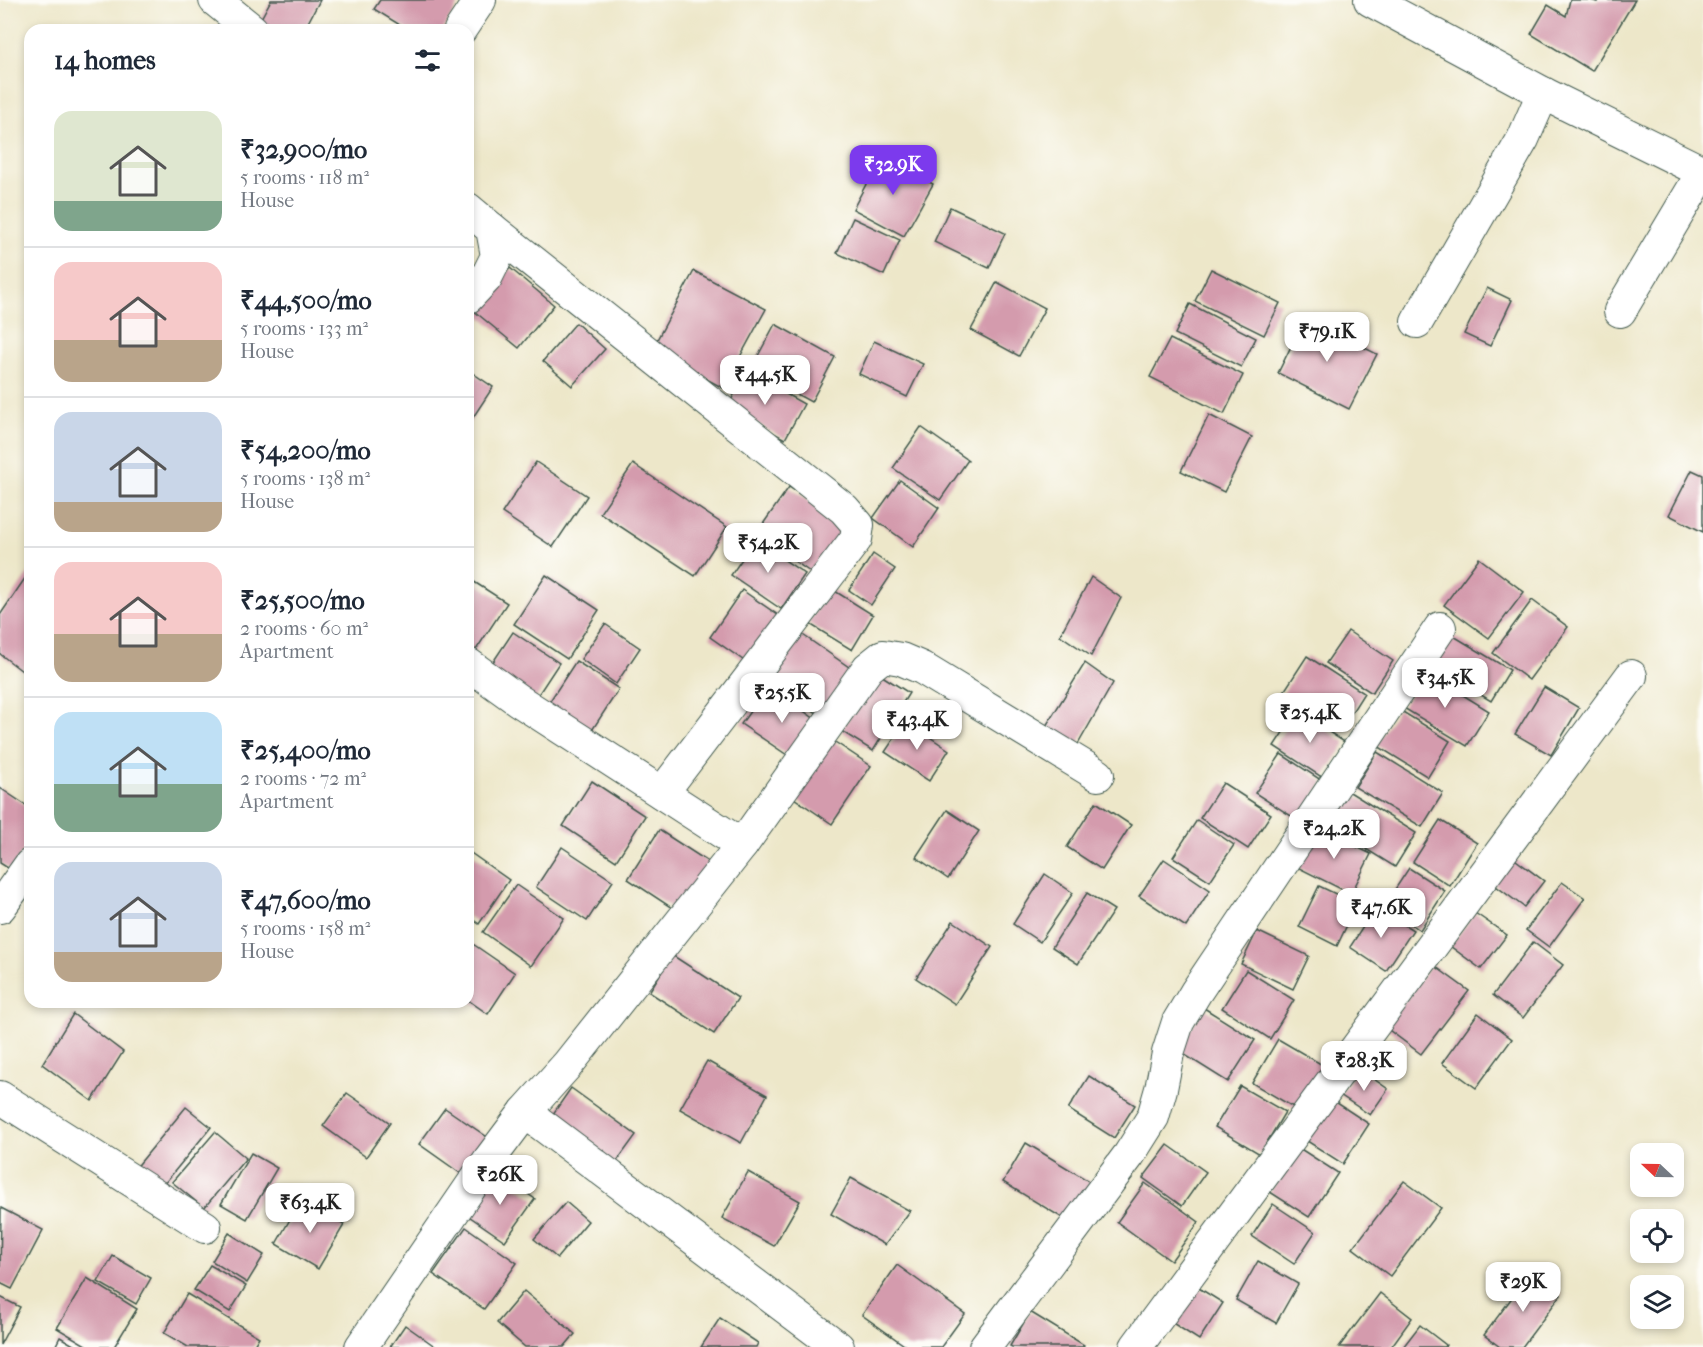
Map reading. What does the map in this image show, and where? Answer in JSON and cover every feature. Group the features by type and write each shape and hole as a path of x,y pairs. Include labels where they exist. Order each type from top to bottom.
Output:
{"street":[{"path":"215,0 245,24"},
{"path":"464,24 480,0"},
{"path":"1370,0 1543,93 1703,172 1620,311"},
{"path":"1417,322 1523,140 1543,93"},
{"path":"474,214 844,509 858,525 856,539 662,794"},
{"path":"474,291 486,278 497,256 492,230"},
{"path":"984,1347 1129,1155 1153,1117 1178,1022 1440,628"},
{"path":"361,1347 489,1160 525,1112 568,1064 742,845 868,668 883,656 901,659 922,668 1098,775"},
{"path":"474,668 518,700 742,845"},
{"path":"1136,1347 1631,676"},
{"path":"0,907 24,873"},
{"path":"0,1096 205,1227"},
{"path":"525,1112 838,1347"}],"building":[{"path":"271,0 320,0 307,24 258,24"},
{"path":"380,0 461,0 447,24 398,24 374,9"},
{"path":"1570,0 1597,2 1598,0 1635,0 1592,71 1531,34 1548,5 1566,16"},
{"path":"881,156 933,184 904,236 853,209"},
{"path":"950,207 1005,233 989,268 934,242"},
{"path":"853,218 900,240 884,275 837,253"},
{"path":"510,268 554,305 519,348 474,311"},
{"path":"1211,269 1280,303 1264,335 1195,301"},
{"path":"694,271 766,309 723,388 652,349"},
{"path":"997,282 1045,308 1019,356 971,330"},
{"path":"1487,288 1512,300 1490,346 1464,334"},
{"path":"1190,304 1256,338 1241,367 1175,334"},
{"path":"1305,318 1377,354 1349,409 1278,373"},
{"path":"576,323 605,349 572,386 543,361"},
{"path":"775,324 835,357 811,402 751,369"},
{"path":"1170,339 1243,375 1224,414 1150,377"},
{"path":"874,341 923,364 907,397 859,374"},
{"path":"746,372 804,404 785,439 727,408"},
{"path":"474,374 493,387 474,416"},
{"path":"1209,415 1252,437 1224,492 1181,471"},
{"path":"921,427 968,460 940,500 893,468"},
{"path":"536,462 587,496 553,547 502,513"},
{"path":"633,464 727,527 695,576 600,513"},
{"path":"1692,470 1703,475 1703,532 1669,515"},
{"path":"900,480 939,508 913,547 873,518"},
{"path":"789,487 853,531 820,579 756,534"},
{"path":"755,540 805,574 781,609 731,575"},
{"path":"873,554 895,569 871,605 849,590"},
{"path":"1479,558 1524,592 1489,638 1444,605"},
{"path":"546,575 599,610 567,659 514,624"},
{"path":"1091,577 1121,598 1091,656 1060,635"},
{"path":"24,580 24,668 22,671 0,654 0,615"},
{"path":"474,582 507,603 474,653"},
{"path":"830,588 873,615 852,650 808,623"},
{"path":"742,590 785,620 753,667 710,637"},
{"path":"1532,600 1568,627 1529,680 1493,653"},
{"path":"605,624 640,648 616,684 581,659"},
{"path":"1348,631 1393,661 1372,693 1326,663"},
{"path":"513,632 559,663 534,701 487,671"},
{"path":"800,633 856,672 824,718 768,679"},
{"path":"1452,635 1510,670 1491,701 1433,666"},
{"path":"1307,656 1364,693 1340,731 1283,693"},
{"path":"576,661 619,689 585,741 542,713"},
{"path":"1085,663 1113,683 1077,746 1046,726"},
{"path":"1424,671 1489,711 1467,746 1402,707"},
{"path":"876,672 909,693 873,751 841,731"},
{"path":"768,686 822,724 796,761 741,724"},
{"path":"1544,687 1579,708 1551,755 1515,734"},
{"path":"1398,709 1450,741 1428,777 1376,745"},
{"path":"1297,711 1346,743 1323,778 1274,746"},
{"path":"906,721 949,750 929,781 885,752"},
{"path":"829,738 871,766 832,824 791,796"},
{"path":"1377,752 1443,793 1422,827 1355,787"},
{"path":"1281,754 1324,782 1299,821 1255,793"},
{"path":"592,781 645,816 616,861 563,826"},
{"path":"1223,783 1271,814 1248,849 1200,818"},
{"path":"0,788 24,804 24,850 11,870 0,863"},
{"path":"1345,789 1416,833 1395,867 1324,823"},
{"path":"1096,802 1131,825 1102,870 1067,847"},
{"path":"947,810 979,831 948,879 916,857"},
{"path":"1197,820 1234,845 1210,881 1173,857"},
{"path":"1440,820 1477,843 1450,886 1413,862"},
{"path":"1316,827 1371,854 1351,894 1297,867"},
{"path":"659,830 713,865 681,914 628,879"},
{"path":"562,847 613,881 587,921 536,887"},
{"path":"474,855 509,880 479,924 474,920"},
{"path":"1512,857 1544,881 1524,907 1492,883"},
{"path":"1164,859 1210,890 1186,927 1139,896"},
{"path":"1409,868 1445,891 1420,930 1384,906"},
{"path":"1045,874 1073,893 1040,942 1013,924"},
{"path":"1562,882 1585,898 1549,947 1526,930"},
{"path":"516,885 564,918 531,966 483,932"},
{"path":"1319,886 1357,904 1337,946 1299,927"},
{"path":"1087,893 1114,910 1078,964 1052,947"},
{"path":"1376,907 1413,930 1386,971 1350,947"},
{"path":"1475,913 1507,935 1481,969 1450,946"},
{"path":"953,921 992,947 955,1004 916,978"},
{"path":"1257,931 1309,956 1293,989 1241,964"},
{"path":"1533,942 1563,965 1523,1018 1493,995"},
{"path":"474,945 515,973 488,1014 474,1004"},
{"path":"672,955 738,998 714,1034 649,992"},
{"path":"1432,964 1469,991 1421,1054 1385,1027"},
{"path":"1246,970 1294,1000 1270,1039 1222,1008"},
{"path":"1204,1008 1255,1040 1228,1082 1177,1050"},
{"path":"1478,1013 1512,1039 1476,1088 1442,1063"},
{"path":"73,1014 123,1052 92,1101 42,1064"},
{"path":"1278,1039 1326,1067 1300,1111 1252,1083"},
{"path":"707,1061 767,1095 741,1143 680,1109"},
{"path":"1358,1068 1388,1089 1370,1115 1340,1095"},
{"path":"1089,1076 1135,1105 1114,1138 1068,1109"},
{"path":"1240,1086 1285,1112 1260,1154 1215,1127"},
{"path":"571,1088 636,1135 612,1168 548,1121"},
{"path":"347,1093 390,1123 366,1157 323,1126"},
{"path":"1331,1099 1369,1124 1343,1164 1304,1139"},
{"path":"186,1107 211,1127 160,1189 135,1169"},
{"path":"445,1108 493,1141 467,1178 419,1144"},
{"path":"215,1132 246,1158 204,1208 172,1182"},
{"path":"1026,1143 1092,1183 1069,1222 1003,1182"},
{"path":"1168,1145 1206,1172 1182,1206 1143,1178"},
{"path":"1299,1148 1338,1173 1309,1217 1270,1192"},
{"path":"251,1153 277,1168 247,1219 221,1204"},
{"path":"496,1172 535,1199 505,1241 466,1214"},
{"path":"748,1172 800,1201 774,1246 722,1218"},
{"path":"851,1178 910,1211 885,1245 831,1214"},
{"path":"1404,1181 1441,1208 1390,1276 1353,1248"},
{"path":"1145,1183 1199,1222 1171,1261 1117,1222"},
{"path":"301,1200 344,1225 318,1269 276,1244"},
{"path":"566,1202 588,1221 557,1258 534,1239"},
{"path":"1273,1204 1315,1232 1294,1264 1252,1236"},
{"path":"1,1208 43,1230 12,1289 0,1283"},
{"path":"466,1227 517,1263 484,1309 433,1274"},
{"path":"229,1233 264,1255 247,1283 212,1261"},
{"path":"113,1256 151,1278 136,1304 98,1282"},
{"path":"1258,1261 1298,1284 1276,1323 1236,1300"},
{"path":"210,1265 246,1286 230,1312 194,1290"},
{"path":"897,1265 965,1314 941,1347 907,1347 862,1315"},
{"path":"1531,1272 1561,1295 1522,1347 1500,1347 1484,1335"},
{"path":"87,1278 137,1309 114,1347 89,1347 57,1328"},
{"path":"1194,1285 1223,1303 1199,1340 1171,1322"},
{"path":"524,1291 575,1334 564,1347 525,1347 497,1323"},
{"path":"1380,1293 1412,1318 1391,1347 1339,1347"},
{"path":"187,1294 259,1337 253,1347 188,1347 164,1333"},
{"path":"0,1297 20,1307 0,1345"},
{"path":"1030,1312 1084,1345 1083,1347 1010,1346"},
{"path":"720,1318 758,1343 756,1347 701,1347"},
{"path":"405,1325 436,1347 390,1347"},
{"path":"1420,1325 1446,1345 1445,1347 1403,1347"},
{"path":"60,1337 77,1347 55,1347"}]}
